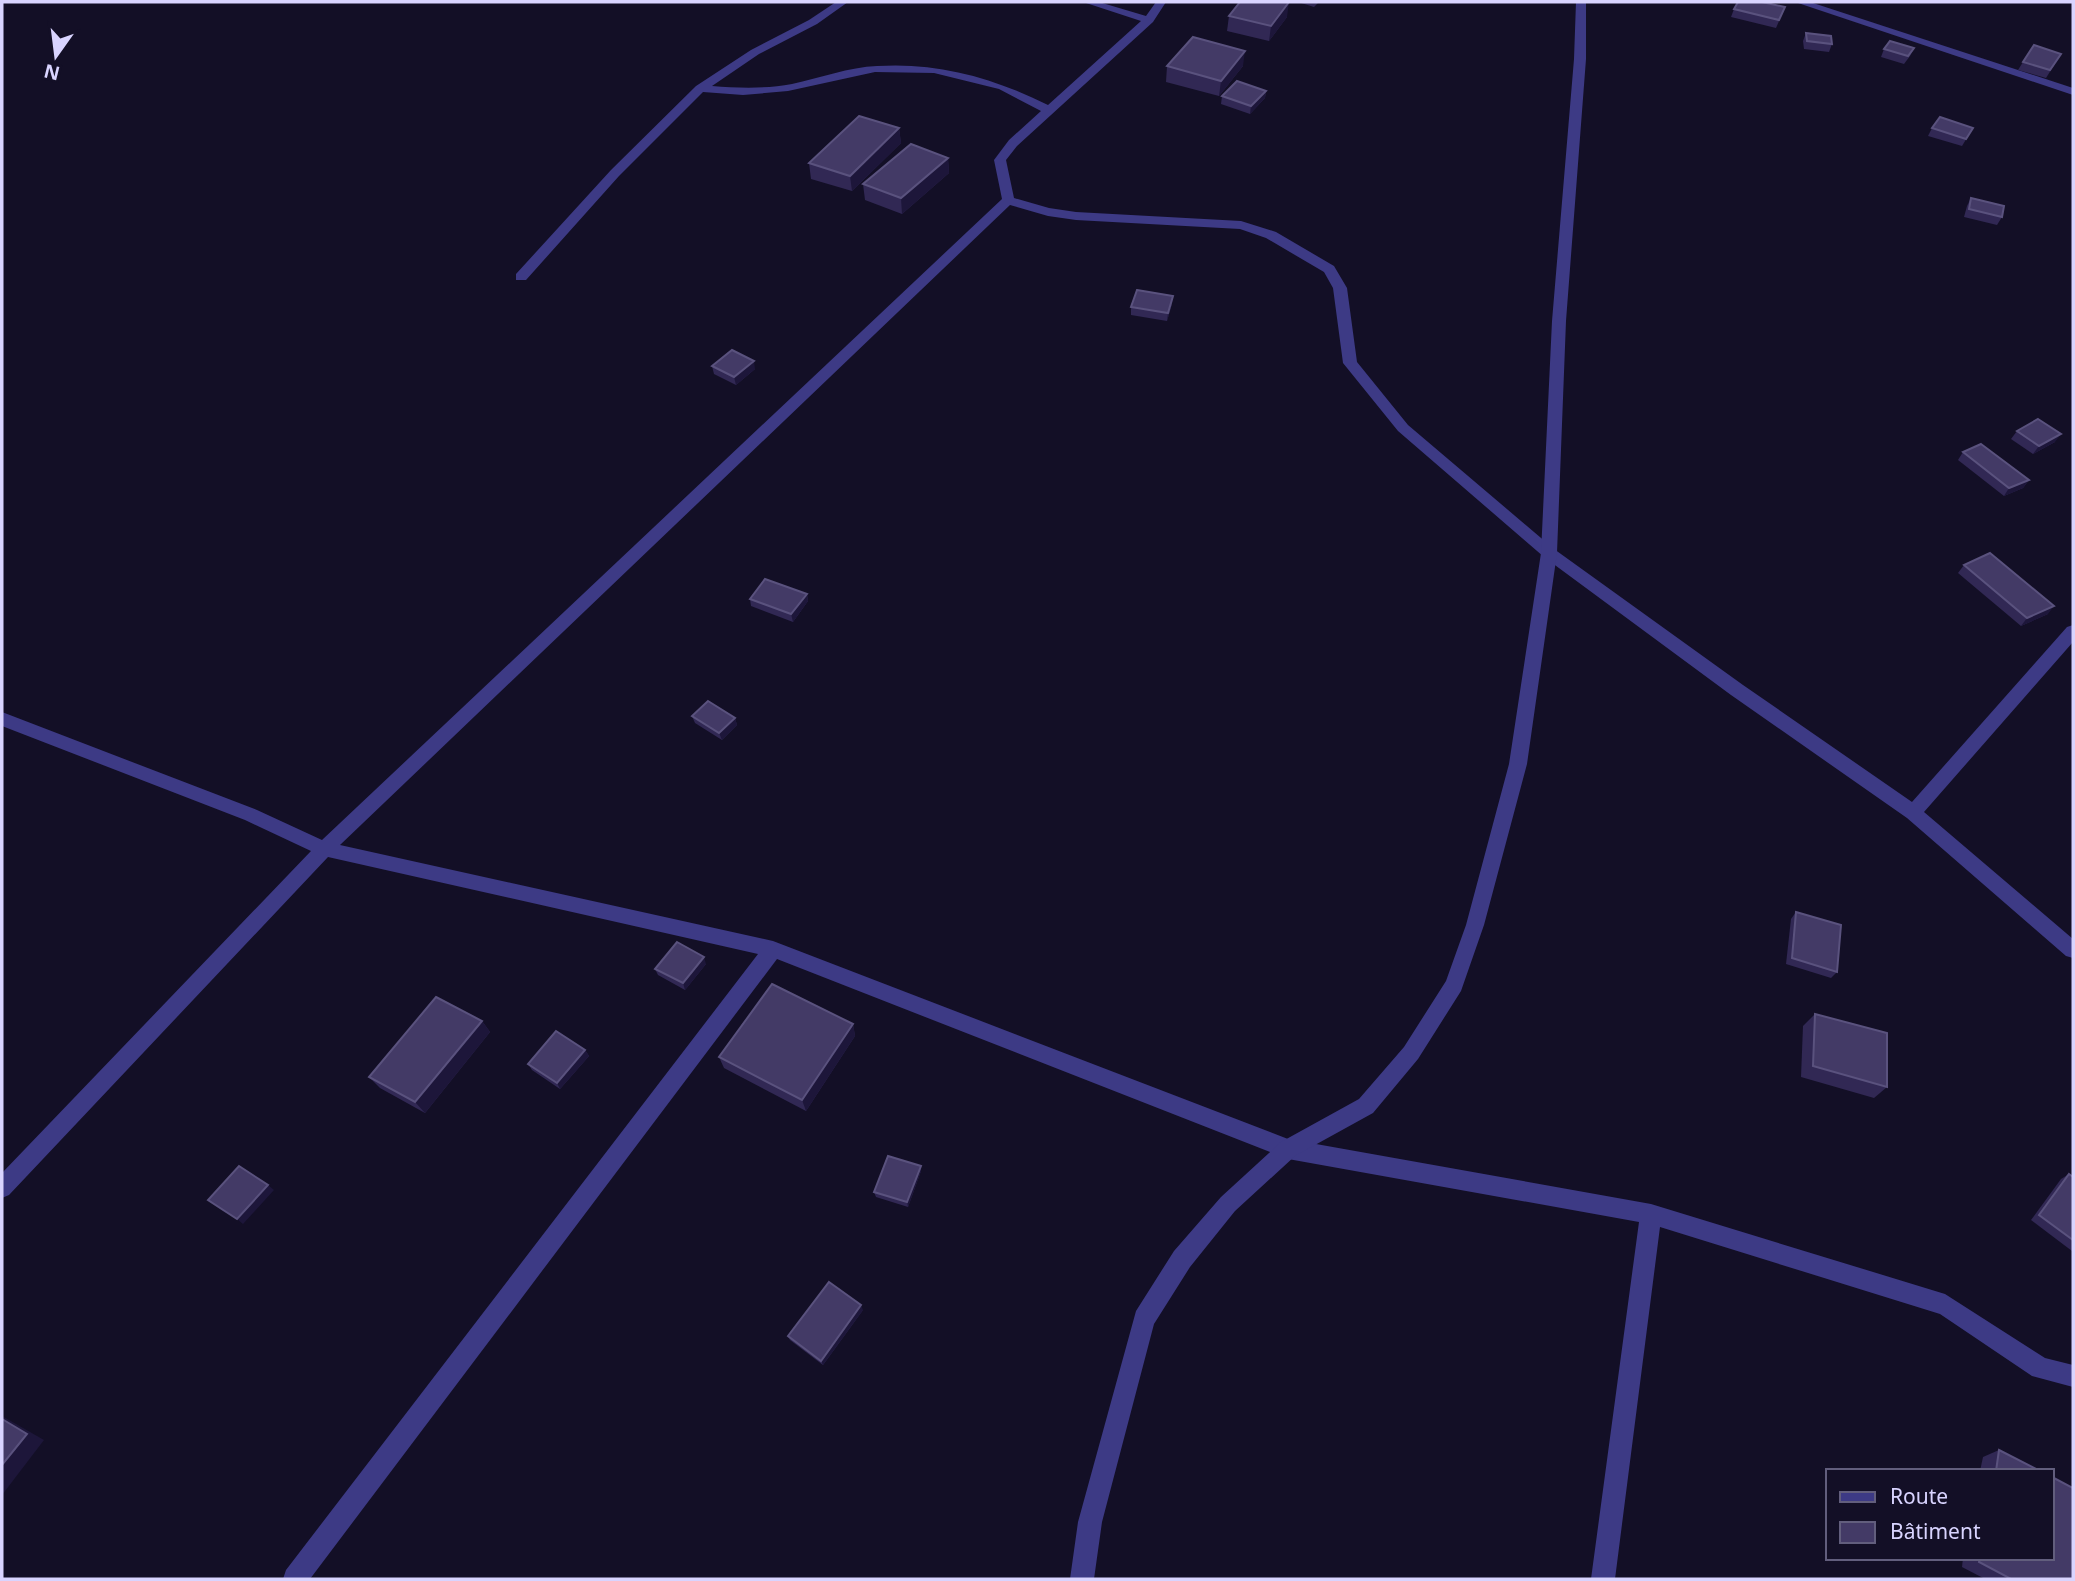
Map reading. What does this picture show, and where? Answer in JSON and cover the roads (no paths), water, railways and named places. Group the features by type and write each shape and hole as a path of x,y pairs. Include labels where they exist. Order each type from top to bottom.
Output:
{"street":[{"path":"521,277 615,173 700,88 755,52 813,22 843,2"},
{"path":"1088,2 1149,20"},
{"path":"1008,200 1000,160 1013,143 1149,20 1161,2"},
{"path":"1083,1579 1090,1522 1144,1319 1182,1259 1228,1204 1288,1149 1366,1105 1411,1053 1454,985 1475,925 1518,764 1549,552 1559,321 1580,60 1581,2"},
{"path":"1800,2 2073,92"},
{"path":"700,88 743,92 788,88 875,69 934,70 1003,87 1048,110"},
{"path":"1008,200 1048,212 1076,216 1241,225 1271,235 1329,269 1340,288 1350,363 1403,428 1549,552 1737,690 1913,813 2073,950"},
{"path":"2,1188 324,849 1008,200"},
{"path":"1913,813 2073,631"},
{"path":"2,719 251,815 324,849 773,949 1288,1149 1651,1214 1945,1305 2040,1368 2073,1376"},
{"path":"295,1579 773,949"},
{"path":"1603,1579 1651,1214"}]}
